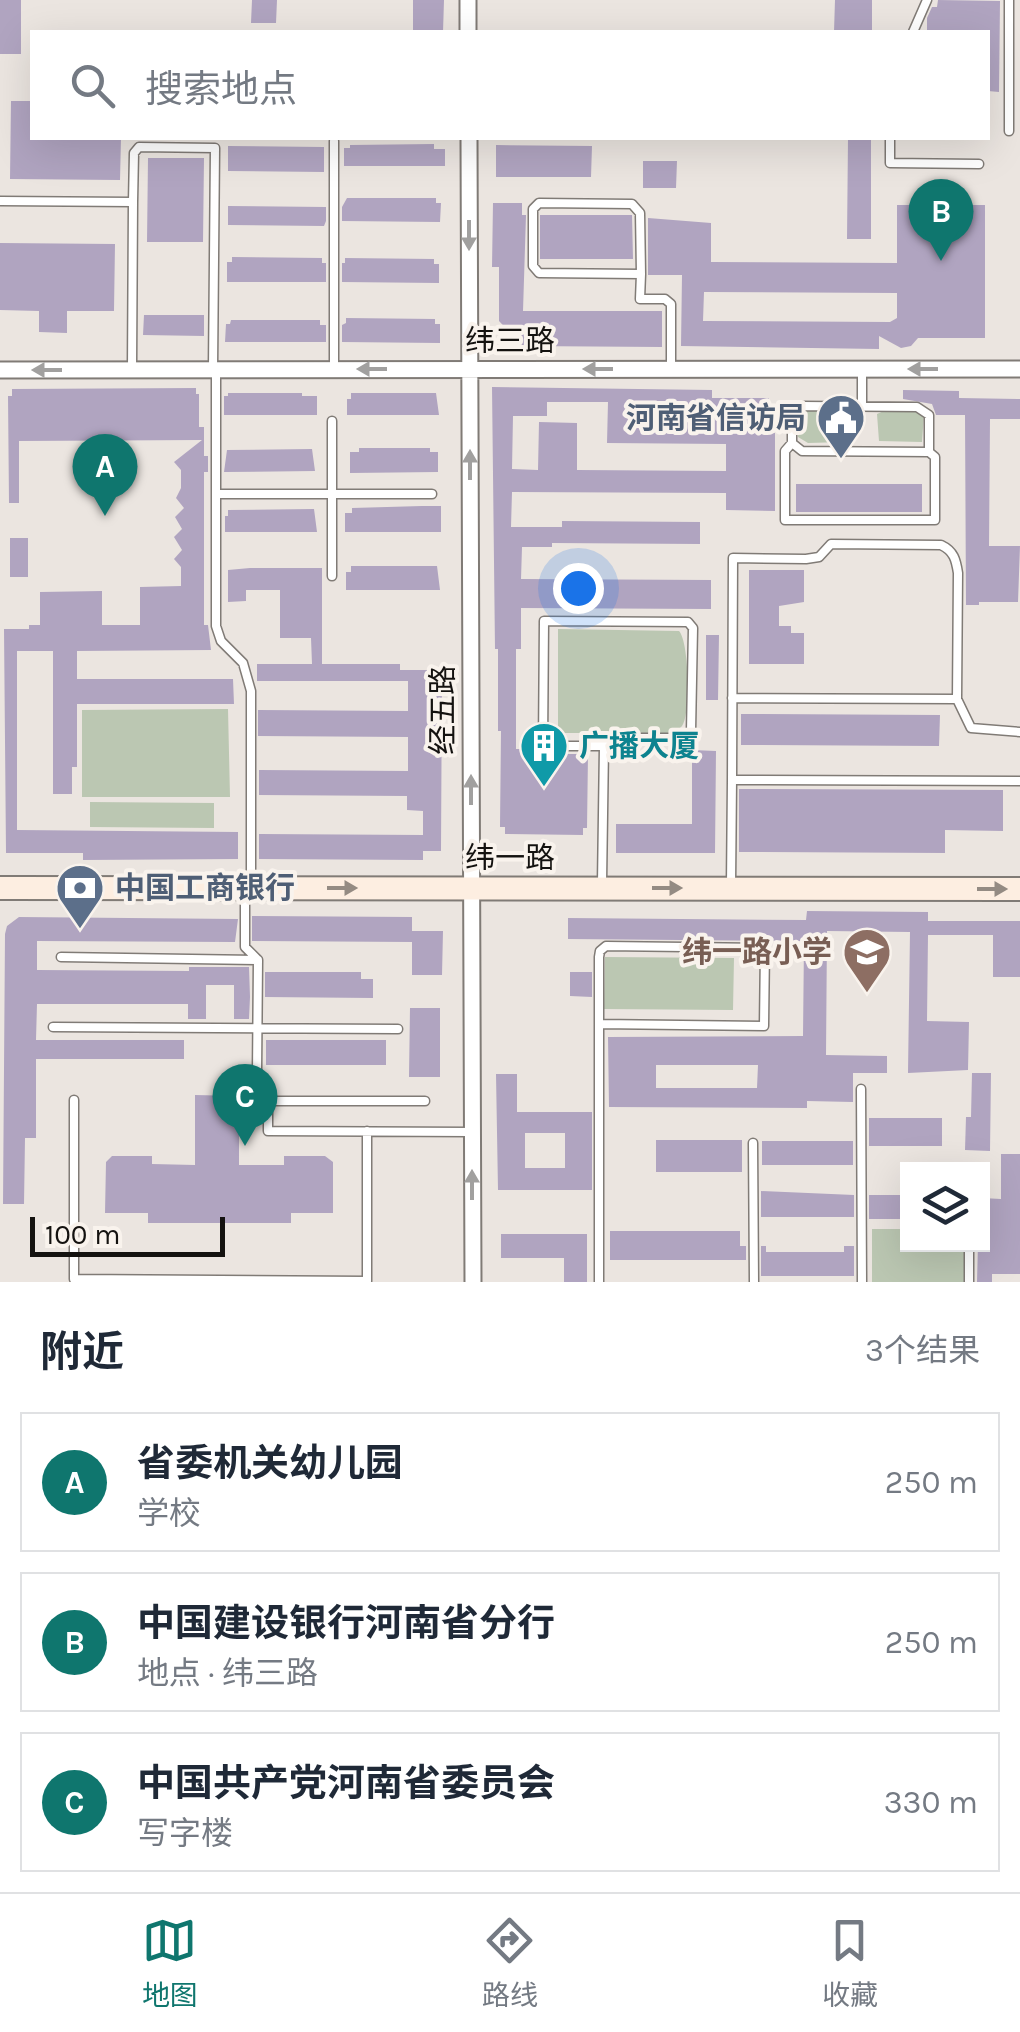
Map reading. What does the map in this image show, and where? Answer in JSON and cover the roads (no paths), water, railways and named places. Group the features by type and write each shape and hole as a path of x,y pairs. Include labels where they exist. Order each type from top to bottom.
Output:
{"street":[{"path":"468,0 468,30"},
{"name":"经五路","path":"468,140 473,1282"},
{"name":"纬三路","path":"0,370 1020,368"},
{"name":"纬一路","path":"0,888 1020,889"}],"lane":[{"path":"914,30 927,0"},
{"path":"1008,131 1009,0"},
{"path":"334,140 334,369"},
{"path":"890,140 890,162 980,164"},
{"path":"132,370 134,153 139,147 215,148 216,626 220,641 243,663 251,691 245,947 258,960 257,1073"},
{"path":"0,201 133,202"},
{"path":"640,274 540,273 533,266 532,209 538,203 632,204 640,213 640,274 640,299 665,299 671,304 672,369"},
{"path":"862,369 862,406"},
{"path":"792,444 802,451 929,452 936,457 935,520 785,520 785,451 792,444 792,412 802,406 916,407 929,414 929,452"},
{"path":"332,421 332,576"},
{"path":"216,494 432,494"},
{"path":"731,888 733,558 806,559 819,556 831,544 941,545 949,549 958,573 957,699 972,728 1020,732"},
{"path":"602,888 604,746 610,738 680,738 691,731 693,628 688,622 544,622 544,746 604,746"},
{"path":"732,698 957,699"},
{"path":"732,780 1020,782"},
{"path":"599,1024 764,1026 765,948 606,946 600,951 599,957 599,1024 599,1282"},
{"path":"61,957 258,960"},
{"path":"53,1027 398,1030"},
{"path":"861,1089 862,1282"},
{"path":"74,1100 74,1279 367,1281 368,1131"},
{"path":"425,1102 268,1101 268,1130 472,1132"},
{"path":"752,1143 754,1282"},
{"path":"968,1282 969,1252"}],"place":[{"name":"中国建设银行河南省分行","path":"941,261"},
{"name":"河南省信访局","path":"841,460"},
{"name":"省委机关幼儿园","path":"105,516"},
{"name":"广播大厦","path":"544,788"},
{"name":"中国工商银行","path":"80,930"},
{"name":"纬一路小学","path":"867,994"},
{"name":"中国共产党河南省委员会","path":"245,1146"}]}
